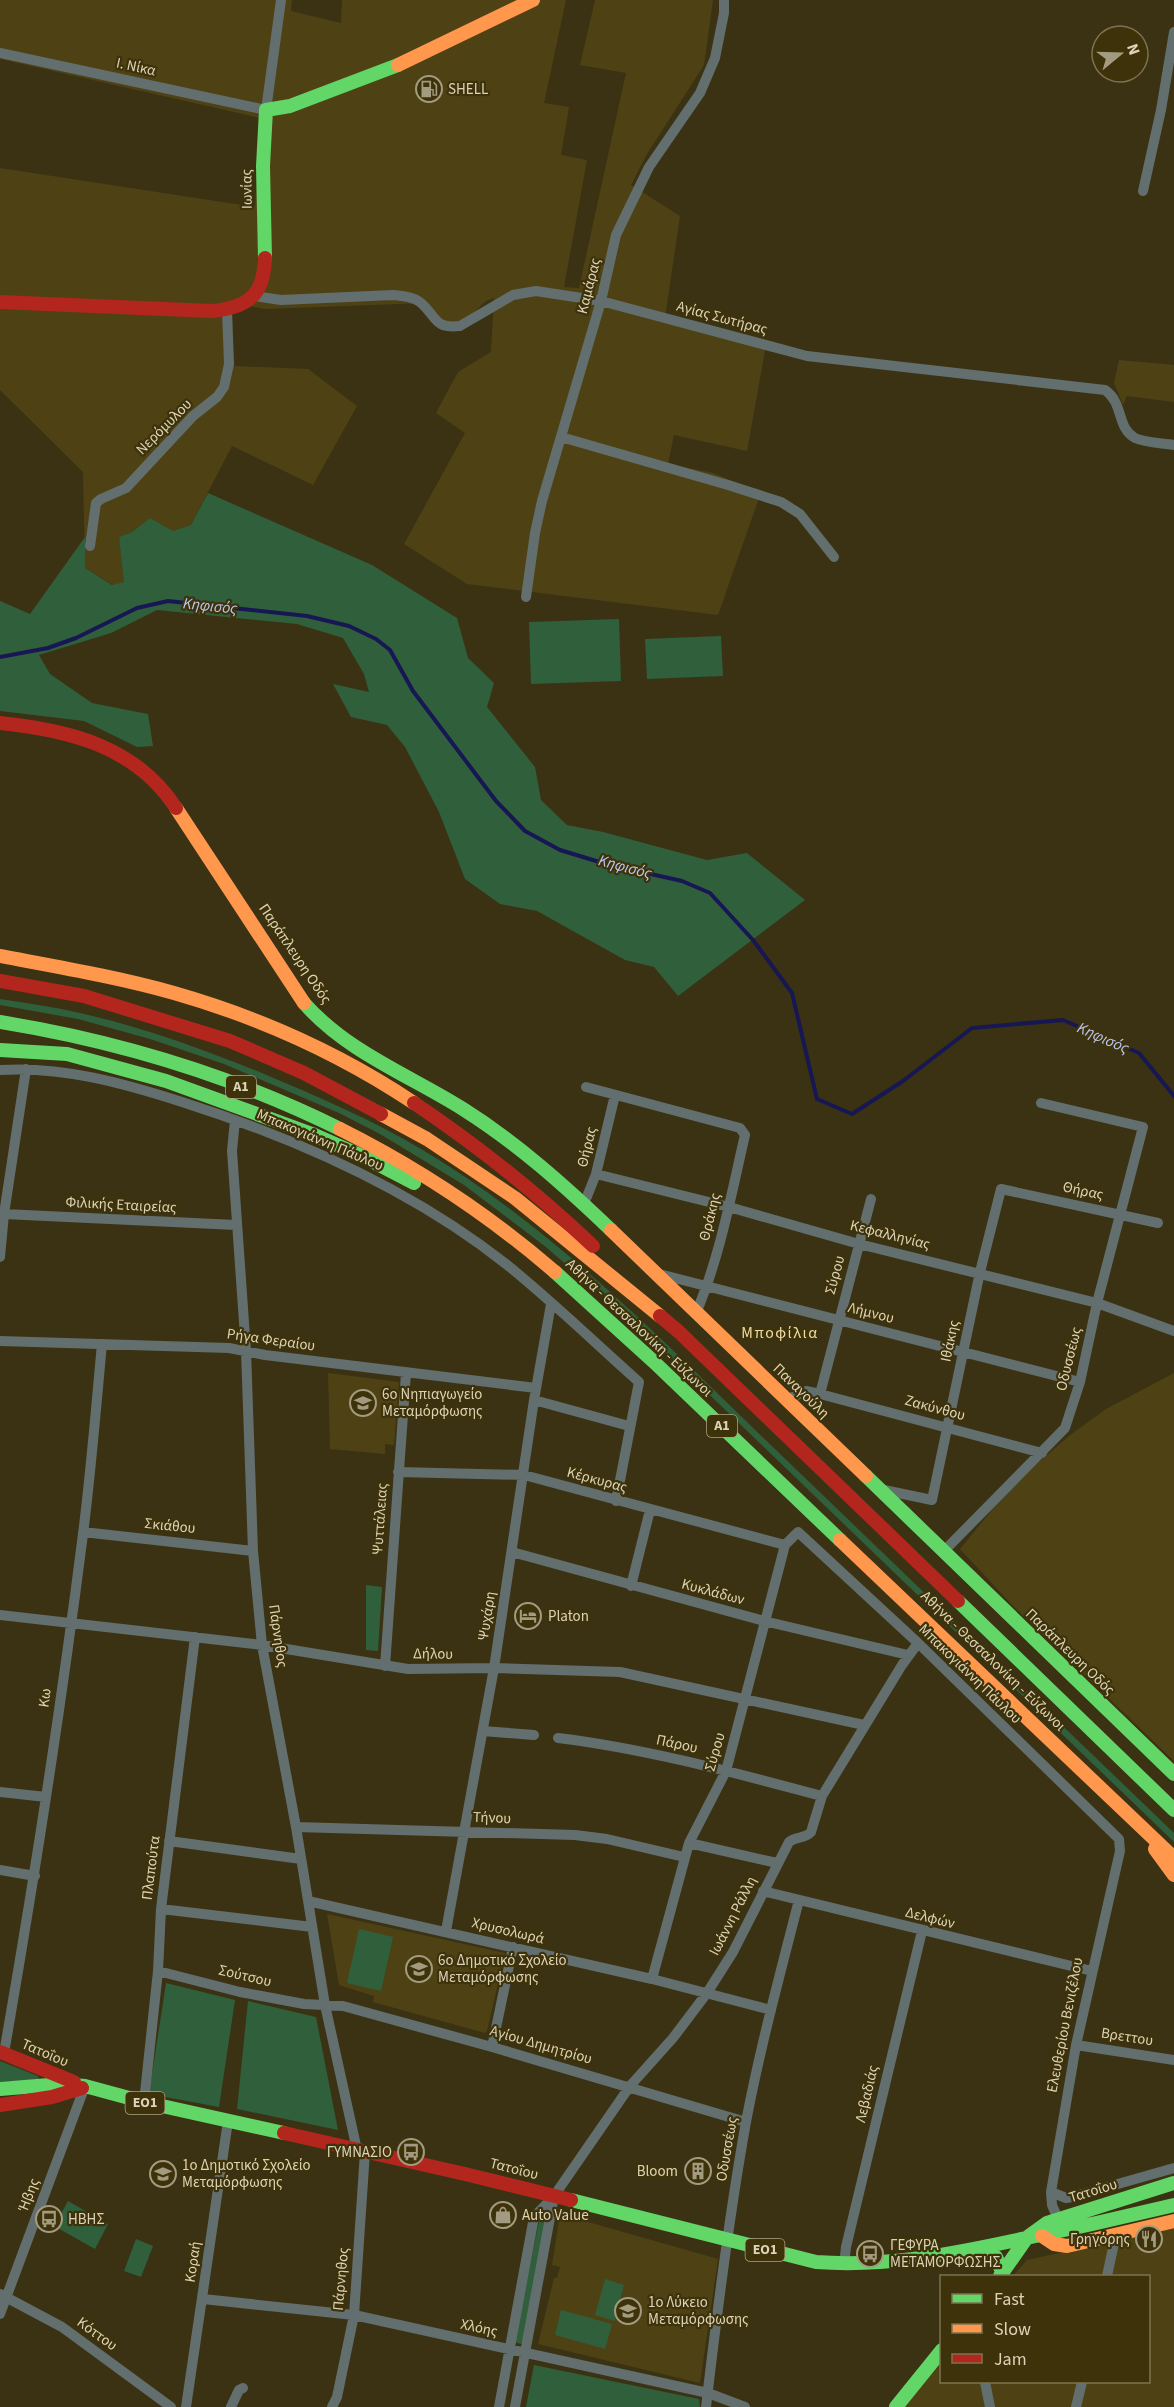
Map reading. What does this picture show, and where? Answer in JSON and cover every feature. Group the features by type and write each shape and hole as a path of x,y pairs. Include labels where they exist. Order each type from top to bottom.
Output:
{"main road":[{"path":"266,111 290,106 394,67 533,0"},
{"name":"Ιωνίας","path":"254,296 262,282 265,266 262,137 266,111"},
{"path":"0,302 227,310 254,296"},
{"name":"Παράπλευρη Οδός","path":"0,723 72,733 126,756 143,770 161,787 173,803 305,1004 315,1015 352,1045 429,1088 509,1140 584,1204"},
{"path":"0,956 110,977 198,1000 270,1027 394,1091 497,1161 532,1188 678,1331"},
{"name":"Αθήνα - Θεσσαλονίκη - Εύζωνοι","path":"0,981 84,996 230,1041 304,1073 427,1139 471,1168 558,1232 678,1331 1174,1810"},
{"name":"Αθήνα - Θεσσαλονίκη - Εύζωνοι","path":"0,1022 71,1035 141,1053 214,1077 317,1118 358,1138 411,1166 464,1199 539,1259 605,1317 1174,1858"},
{"path":"0,1050 67,1054 166,1081 312,1134 437,1194 464,1199"},
{"path":"0,1057 18,1052"},
{"name":"Παναγούλη","path":"584,1204 943,1552"},
{"name":"Παράπλευρη Οδός","path":"943,1552 1174,1774"},
{"path":"1148,1786 1174,1805"},
{"path":"1133,1818 1174,1875"},
{"name":"Τατοΐου","path":"2,2052 85,2086 144,2102 554,2196 816,2262 844,2265 879,2264 981,2248 1174,2205"},
{"name":"ΕΟ1","path":"0,2089 51,2084 85,2086"},
{"path":"0,2105 62,2096 85,2086"},
{"name":"Τατοΐου","path":"1026,2239 1047,2223 1058,2218 1174,2183"},
{"path":"1042,2236 1060,2246 1174,2221"},
{"path":"1001,2275 1026,2239"},
{"path":"981,2248 994,2253 999,2258 1001,2275"},
{"path":"896,2407 940,2352"}],"street":[{"path":"266,111 281,0"},
{"name":"Καμάρας","path":"526,597 535,532 601,301 616,235 649,167 700,93 715,58 724,13 724,0"},
{"path":"1143,191 1161,110 1174,32"},
{"name":"Ι. Νίκα","path":"0,53 266,111"},
{"name":"Αγίας Σωτήρας","path":"254,296 281,300 393,295 411,298 420,303 434,321 451,327 460,326 494,305 526,291 601,301 807,356 1105,390 1114,396 1122,420 1137,439 1174,445"},
{"name":"Νερόμυλου","path":"90,546 96,503 101,498 126,488 193,416 217,397 224,387 229,364 227,310"},
{"path":"561,437 728,484 781,502 800,514 834,557"},
{"path":"0,1257 4,1214 26,1069"},
{"name":"Μπακογιάννη Πάυλου","path":"0,1070 26,1069 71,1073 162,1095 235,1120 359,1171 404,1195 506,1264 639,1382 629,1426"},
{"path":"586,1087 615,1095"},
{"name":"Θήρας","path":"584,1204 596,1174 615,1095"},
{"name":"Θράκης","path":"615,1095 740,1128 745,1135 729,1207 707,1287 696,1313"},
{"name":"Οδυσσέως","path":"943,1552 1065,1428 1080,1382 1097,1303 1143,1127 1041,1102"},
{"name":"Πάρνηθος","path":"235,1120 232,1151 246,1351 253,1551 262,1645 296,1827 325,2005 361,2151 354,2315 337,2397 332,2407"},
{"name":"Κεφαλληνίας","path":"596,1174 729,1207 859,1244 981,1272 1097,1303 1174,1331"},
{"name":"Θήρας","path":"1001,1189 1158,1223"},
{"name":"Ιθάκης","path":"878,1489 932,1500 963,1351 1001,1189"},
{"name":"Σύρου","path":"820,1394 871,1199"},
{"name":"Φιλικής Εταιρείας","path":"4,1214 236,1226"},
{"name":"Λήμνου","path":"655,1273 1080,1382"},
{"name":"Ψυχάρη","path":"446,1931 494,1668 534,1400 551,1304"},
{"name":"Ρήγα Φεραίου","path":"0,1341 229,1348 406,1373 536,1388"},
{"name":"Κω","path":"2,2052 35,1876 83,1532 102,1344"},
{"name":"Ψυττάλειας","path":"385,1666 406,1373"},
{"path":"786,1400 806,1391 820,1394"},
{"name":"Ζακύνθου","path":"820,1394 1042,1453"},
{"path":"534,1400 629,1426 616,1501"},
{"name":"Κέρκυρας","path":"398,1472 524,1475 785,1545"},
{"path":"631,1586 650,1510"},
{"name":"Σκιάθου","path":"83,1532 253,1551"},
{"name":"Μπακογιάννη Πάυλου","path":"798,1532 918,1644 1119,1839"},
{"name":"Σύρου","path":"652,1979 684,1857 726,1771 785,1545 798,1532"},
{"name":"Κυκλάδων","path":"512,1552 764,1621 908,1655"},
{"name":"Δήλου","path":"0,1615 71,1621 262,1645 385,1666 434,1670 494,1668 620,1672 745,1697 864,1725"},
{"name":"Πλαπούτα","path":"144,2102 158,1971 161,1909 195,1637"},
{"name":"Ιωάννη Ράλλη","path":"499,2407 534,2217 554,2196 630,2086 673,2038 707,1993 733,1952 789,1842 792,1839 807,1837 811,1832 822,1796 908,1655 918,1644"},
{"path":"483,1731 534,1735"},
{"name":"Πάρου","path":"558,1738 602,1743 726,1771 822,1796"},
{"path":"0,1792 46,1797"},
{"name":"Τήνου","path":"296,1827 590,1836 684,1857"},
{"name":"Ελευθερίου Βενιζέλου","path":"1058,2218 1052,2205 1051,2192 1076,2045 1120,1851 1119,1839"},
{"path":"169,1841 301,1859"},
{"path":"689,1843 777,1863"},
{"path":"0,1870 35,1876"},
{"name":"Δελφών","path":"763,1891 1092,1971"},
{"name":"Οδυσσέως","path":"706,2407 727,2241 746,2122 799,1900"},
{"name":"Χρυσολωρά","path":"308,1901 652,1979 771,2010"},
{"path":"161,1909 312,1927"},
{"name":"Λεβαδιάς","path":"844,2265 846,2247 922,1931"},
{"path":"492,2047 513,1947"},
{"name":"Σούτσου","path":"158,1971 240,1992 304,2004 325,2005"},
{"name":"Αγίου Δημητρίου","path":"325,2005 343,2006 492,2047 746,2122"},
{"name":"Βρεττου","path":"1076,2045 1174,2060"},
{"name":"Ήβης","path":"0,2314 3,2296 85,2086"},
{"name":"Κοραή","path":"186,2407 228,2121"},
{"path":"1051,2192 1065,2198 1072,2197 1174,2168"},
{"name":"Ιωάννη Ράλλη","path":"515,2407 554,2196"},
{"path":"1107,2275 1116,2234"},
{"name":"Κόττου","path":"3,2296 62,2327 171,2407"},
{"name":"Χλόης","path":"203,2299 354,2315 708,2393 745,2407"},
{"path":"985,2383 990,2407"},
{"path":"1076,2407 1082,2383"},
{"path":"231,2407 239,2390 243,2388"}],"shaded area":[{"path":"0,0 292,0 291,11 341,23 342,0 566,0 544,103 569,107 561,155 587,160 564,287 579,288 626,73 580,65 595,0 713,0 704,65 647,154 631,185 680,216 665,318 766,345 747,451 674,435 668,464 713,473 754,490 760,495 718,615 467,584 404,544 465,433 436,413 458,372 491,352 494,298 486,301 468,318 450,325 435,316 426,303 265,309 250,306 232,313 233,366 308,369 357,406 313,485 232,446 191,525 173,531 150,518 132,532 119,537 125,582 113,585 85,568 83,472 0,390 0,168 255,207 260,118 0,59"},
{"path":"1119,360 1174,365 1174,402 1127,396 1123,405 1114,383"},
{"name":"6ο Νηπιαγωγείο Μεταμόρφωσης","path":"328,1373 399,1382 394,1445 385,1444 385,1454 330,1449"},
{"path":"1174,1373 1174,1761 1014,1607 960,1549 996,1505 1069,1436 1106,1409"},
{"name":"6ο Δημοτικό Σχολείο Μεταμόρφωσης","path":"327,1914 505,1953 487,2031 485,2033 373,2002 374,1996 339,1985"},
{"name":"1ο Λύκειο Μεταμόρφωσης","path":"560,2214 718,2259 700,2383 538,2344 554,2278 557,2278 560,2267 552,2265"},
{"path":"1174,2228 1174,2407 904,2407 940,2364 940,2383 1150,2383 1150,2275 1014,2275 1027,2260"}],"green space":[{"path":"208,493 372,565 457,618 468,658 494,683 487,707 535,767 541,800 567,825 603,832 707,860 747,853 805,900 678,996 654,967 625,960 537,911 500,904 465,879 439,812 405,747 387,725 351,717 333,684 369,692 364,674 343,638 297,624 157,610 111,633 39,655 50,674 92,703 148,714 153,746 137,747 84,721 0,711 0,601 30,614 85,537 85,568 112,585 124,582 119,537 132,532 150,518 173,531 191,525"},
{"path":"619,619 621,681 531,684 529,622"},
{"path":"721,636 723,676 647,679 645,639"},
{"path":"0,999 103,1019 217,1055 363,1118 421,1149 470,1180 562,1251 650,1328 1174,1833 1174,1842 661,1348 546,1247 464,1185 380,1134 339,1113 224,1064 150,1039 78,1019 0,1005"},
{"path":"366,1585 382,1587 378,1651 366,1650"},
{"path":"359,1929 393,1937 381,1991 347,1983"},
{"path":"166,1983 235,2000 219,2107 149,2094"},
{"path":"248,2001 316,2017 338,2130 237,2109"},
{"path":"0,2061 38,2076 39,2080 0,2082"},
{"path":"68,2201 108,2224 95,2249 54,2226"},
{"path":"539,2221 543,2221 545,2225 521,2344 515,2340"},
{"path":"136,2239 153,2246 141,2277 124,2271"},
{"path":"605,2279 624,2285 615,2321 595,2315"},
{"path":"561,2310 612,2324 605,2349 555,2335"},
{"path":"534,2365 699,2399 700,2407 526,2407"}],"waterway":[{"name":"Κηφισός","path":"0,657 48,648 76,638 137,608 168,601 307,616 349,626 376,639 390,650 413,691 496,801 525,831 560,850 606,864 682,881 710,893 753,940 792,993 817,1099 852,1114 903,1081 972,1028 1063,1020 1139,1053 1174,1096"}],"traffic: fast":[{"path":"265,258 263,166 266,110 290,106 398,65"},
{"path":"304,1003 321,1020 359,1049 463,1109 502,1136 558,1181 611,1230"},
{"path":"0,1022 87,1039 174,1063 258,1093 340,1129"},
{"path":"0,1050 67,1054 166,1081 312,1134 414,1183"},
{"path":"555,1272 653,1361 840,1540"},
{"path":"866,1476 1174,1774"},
{"path":"958,1601 1174,1810"},
{"path":"0,2089 61,2084 85,2086 144,2102 284,2133"},
{"path":"1029,2236 1047,2223 1174,2183"},
{"path":"571,2200 816,2262 841,2263 915,2259 963,2251 1174,2205"},
{"path":"1001,2275 1026,2239"},
{"path":"981,2248 996,2257 1003,2274"},
{"path":"896,2407 940,2352"}],"traffic: slow":[{"path":"398,65 533,0"},
{"path":"176,808 304,1003"},
{"path":"0,956 153,987 237,1014 329,1053 414,1103"},
{"path":"381,1114 427,1139 515,1198 660,1316"},
{"path":"340,1129 425,1176 505,1231 555,1272"},
{"path":"611,1230 866,1476"},
{"path":"840,1540 1174,1858"},
{"path":"1155,1849 1174,1875"},
{"path":"1042,2236 1054,2244 1067,2246 1174,2221"}],"traffic: jam":[{"path":"0,302 211,311 224,309 244,303 257,291 264,271 265,258"},
{"path":"0,723 75,737 121,756 160,787 176,808"},
{"path":"0,981 84,996 230,1041 304,1073 381,1114"},
{"path":"414,1103 506,1171 593,1246"},
{"path":"660,1316 958,1601"},
{"path":"0,2052 74,2082"},
{"path":"0,2105 52,2097 82,2088"},
{"path":"284,2133 571,2200"}],"place":[{"name":"SHELL","path":"429,89"},
{"name":"6ο Νηπιαγωγείο Μεταμόρφωσης","path":"363,1403"},
{"name":"Platon","path":"528,1616"},
{"name":"6ο Δημοτικό Σχολείο Μεταμόρφωσης","path":"419,1969"},
{"name":"ΓΥΜΝΑΣΙΟ","path":"411,2152"},
{"name":"Bloom","path":"698,2171"},
{"name":"1ο Δημοτικό Σχολείο Μεταμόρφωσης","path":"163,2174"},
{"name":"Auto Value","path":"503,2215"},
{"name":"ΗΒΗΣ","path":"49,2219"},
{"name":"Γρηγόρης","path":"1149,2239"},
{"name":"ΓΕΦΥΡΑ ΜΕΤΑΜΟΡΦΩΣΗΣ","path":"870,2254"},
{"name":"1ο Λύκειο Μεταμόρφωσης","path":"628,2311"}],"district":[{"name":"Μποφίλια","path":"780,1333"}]}
